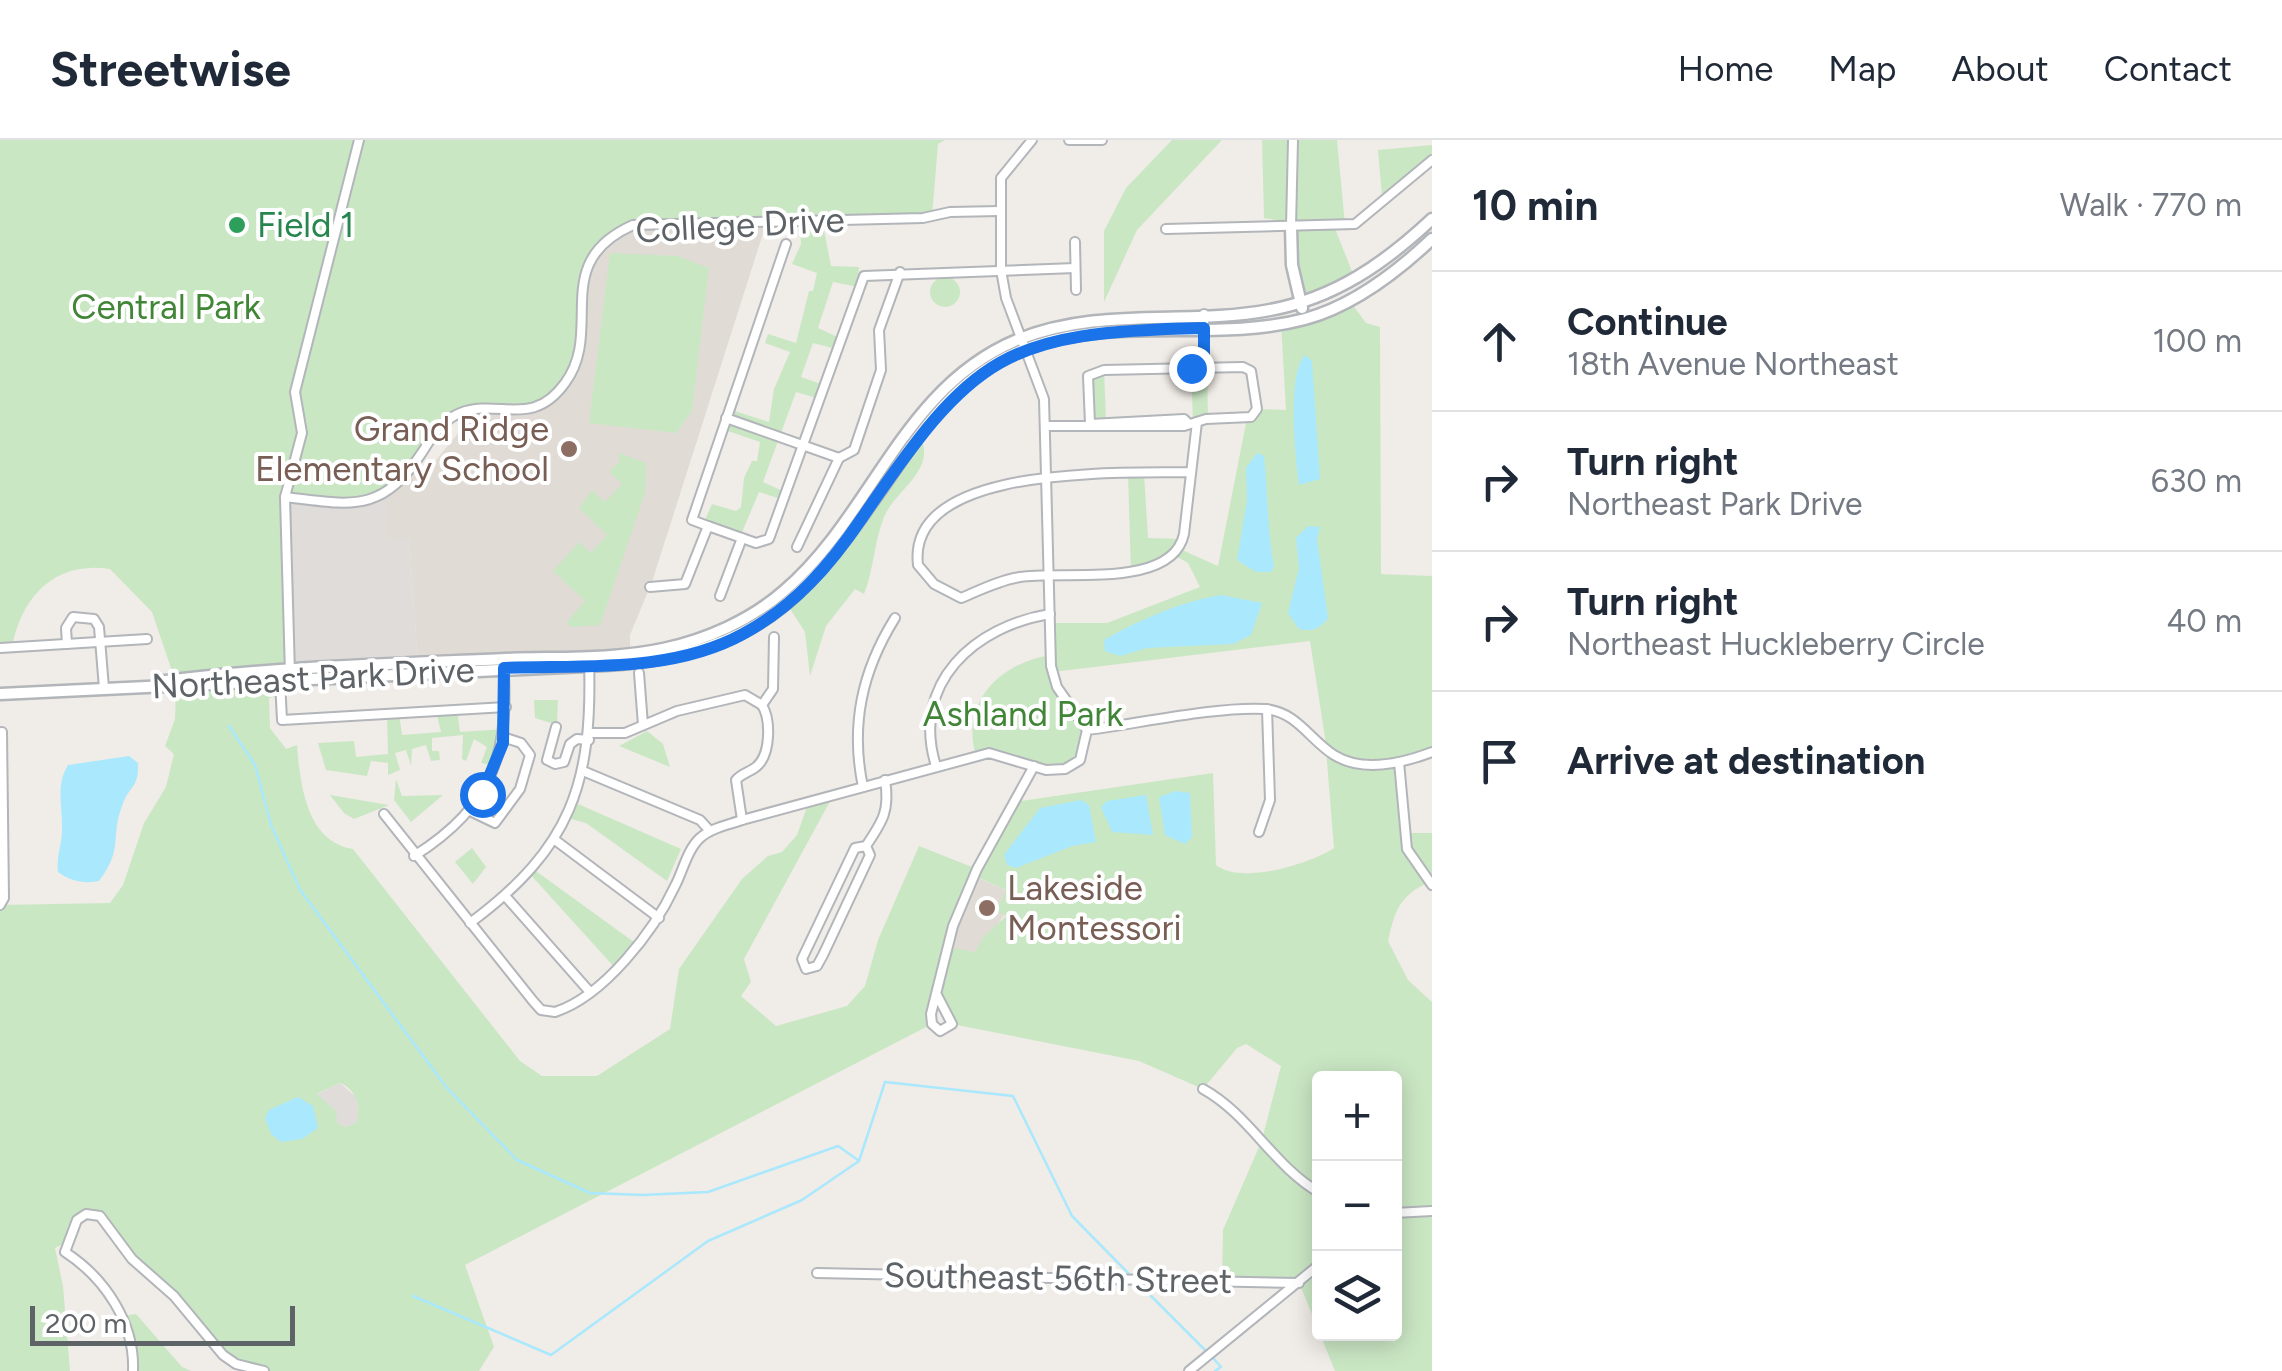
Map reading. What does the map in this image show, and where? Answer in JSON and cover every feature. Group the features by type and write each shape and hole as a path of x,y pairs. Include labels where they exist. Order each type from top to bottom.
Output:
{"street":[{"path":"358,140 295,392 302,433 285,497 286,677 282,720 506,707"},
{"path":"384,814 541,1010 562,1011 629,956 659,918 694,844 710,831 936,766 999,753 1056,770 1073,765 1085,749 1087,730 1054,678 1043,388 1006,298 1001,270 1002,172 1032,140"},
{"path":"1068,140 1102,140"},
{"path":"1293,140 1292,265 1305,319"},
{"path":"1166,229 1355,224 1432,160"},
{"name":"College Drive","path":"285,497 345,504 378,499 404,479 450,419 465,411 523,412 555,396 575,363 589,262 603,241 633,225 923,218 1000,211"},
{"name":"Northeast Park Drive","path":"0,694 589,660 668,648 714,633 758,611 818,559 919,413 967,368 1025,344 1110,317 1252,313 1300,303 1368,272 1432,219"},
{"name":"Northeast Park Drive","path":"1025,344 1088,332 1250,328 1305,319 1374,286 1432,239"},
{"path":"1075,242 1076,290"},
{"path":"786,244 692,520 761,543 769,539 805,446 859,282 870,273 1075,268"},
{"path":"797,547 839,458 854,450 881,370 880,330 900,272"},
{"path":"1204,314 1204,368"},
{"path":"1045,426 1192,422 1250,417 1257,410 1248,369 1091,372 1087,386 1090,424"},
{"path":"726,418 839,458"},
{"path":"1190,472 1046,477 968,496 939,514 918,540 918,566 954,598 962,598 1017,577 1131,572 1167,559 1179,548 1190,472 1192,422"},
{"path":"650,587 685,584 708,526"},
{"path":"720,596 742,538"},
{"path":"936,766 934,708 956,661 988,632 1022,619 1050,614"},
{"path":"67,644 69,622 86,615 100,627 104,688"},
{"path":"863,786 858,761 858,708 880,643 896,618"},
{"path":"762,704 773,690 774,637"},
{"path":"0,648 147,639"},
{"path":"470,923 506,896 555,840 582,771 590,737 589,660"},
{"path":"414,856 470,811 496,766 504,737 504,664"},
{"path":"639,673 643,725"},
{"path":"556,727 546,753 547,760 555,764 564,762 576,739 619,734 677,710 746,696 762,704 768,722 765,754 758,765 736,780 742,820"},
{"path":"1087,730 1267,709 1297,720 1346,760 1367,764 1398,762 1432,752"},
{"path":"1259,832 1270,800 1267,709"},
{"path":"2,732 2,905"},
{"path":"470,811 488,824 495,823 520,789 530,755 521,743 504,737"},
{"path":"1398,762 1406,849 1432,886"},
{"path":"936,995 952,926 1034,766"},
{"path":"582,771 700,820 710,831"},
{"path":"866,846 870,855 823,955 817,966 806,969 802,960 855,848 866,846 888,810 885,780"},
{"path":"555,840 659,918"},
{"path":"506,896 589,991"},
{"path":"1203,1089 1235,1112 1286,1168 1312,1187"},
{"path":"1402,1213 1432,1211"},
{"path":"133,1371 132,1341 122,1313 65,1252 81,1216 100,1216 132,1259 174,1296 223,1355 236,1364 264,1371"},
{"path":"1188,1371 1312,1271"},
{"name":"Southeast 56th Street","path":"817,1273 1299,1282"}],"shaded area":[{"name":"Grand Ridge Elementary School","path":"767,221 652,582 630,635 630,653 418,664 409,539 386,540 387,495 415,463 419,468 432,465 460,431 458,414 584,280 596,249 633,225"},
{"path":"387,495 387,539 409,538 418,664 289,670 285,497"},
{"name":"Lakeside Montessori","path":"974,876 1019,896 975,953 956,952 947,948"},
{"path":"340,1083 356,1097 359,1114 357,1122 346,1127 337,1123 316,1095"}],"green space":[{"name":"Central Park","path":"0,140 945,140 938,144 932,216 822,220 831,266 859,267 858,287 833,282 818,328 840,338 836,349 813,343 801,377 824,385 820,399 796,392 763,482 787,493 784,500 759,492 740,537 703,524 712,504 736,511 741,507 744,478 752,461 757,461 760,442 722,429 729,409 769,422 774,389 790,352 765,343 768,334 796,343 817,273 792,264 801,244 800,221 717,219 656,223 629,230 607,242 591,259 585,277 576,360 569,378 549,398 520,408 464,411 451,418 404,477 381,496 366,502 285,497 289,670 175,680 152,612 110,569 73,571 44,586 24,612 12,647 0,648"},
{"path":"1172,140 1222,140 1137,230 1104,302 1104,231 1126,188"},
{"path":"1262,140 1337,140 1345,225 1334,226 1355,279 1300,303 1290,222 1264,218"},
{"path":"1432,145 1432,153 1382,196 1378,150"},
{"path":"610,253 678,256 709,268 692,411 676,433 589,423"},
{"path":"945,277 956,281 960,292 956,303 945,307 934,303 930,292 934,281"},
{"name":"Ashland Park","path":"1349,300 1366,323 1380,327 1381,574 1432,576 1432,752 1399,762 1403,833 1432,833 1432,885 1429,882 1419,887 1405,899 1396,913 1388,941 1408,980 1432,1002 1432,1371 1335,1371 1323,1341 1402,1341 1402,1071 1312,1071 1312,1314 1299,1283 1222,1281 1223,1230 1262,1140 1281,1066 1246,1044 1237,1048 1203,1089 1139,1061 952,1024 937,997 932,1024 465,1265 494,1347 479,1371 264,1371 236,1364 174,1296 132,1259 101,1216 81,1216 69,1241 55,1248 63,1286 70,1371 0,1371 0,905 110,903 123,885 144,823 166,787 174,754 165,746 175,719 176,687 280,681 281,696 269,698 270,728 286,749 297,745 300,776 315,823 337,844 353,849 520,1061 542,1076 597,1076 670,1029 679,969 742,879 768,856 782,852 797,835 809,801 834,794 744,959 751,982 741,996 776,1026 847,1006 865,986 878,940 919,846 977,869 1014,802 1213,773 1216,865 1227,871 1258,873 1293,866 1334,848 1325,737 1310,641 1053,672 1087,730 1080,760 1056,770 1012,757 976,756 973,736 979,702 988,688 1016,667 1051,655 1050,623 1107,623 1200,587 1188,563 1174,555 1131,572 1128,474 1144,473 1148,538 1183,539 1180,549 1218,566 1247,418 1257,409 1286,410 1281,323","holes":["975,876 1006,890 996,911 1006,916 983,937 975,952 947,947","340,1083 350,1089 358,1104 357,1122 346,1127 337,1123 336,1111 317,1094"]},
{"path":"1191,368 1207,368 1208,419 1193,422"},
{"path":"1104,370 1106,421 1090,424 1087,380"},
{"path":"919,435 924,458 884,517 864,594 855,589 826,626 810,676 805,632 787,604"},
{"path":"619,453 646,463 645,493 600,625 571,627 567,622 585,601 553,571 579,542 591,553 607,535 579,508 592,490 605,502 622,484 609,472 619,462"},
{"path":"534,700 558,700 557,725 535,718"},
{"path":"457,710 460,732 505,729 496,766 481,763 487,747 474,739 466,761 462,759 463,735 432,738 432,751 439,751 440,760 431,761 426,745 412,749 411,766 406,750 395,753 400,770 388,775 388,763 371,761 367,776 326,770 318,743 354,741 356,757 388,754 387,714 399,713 402,735 441,732 436,711"},
{"path":"647,731 663,744 670,767 619,746"},
{"path":"396,779 402,796 443,795 411,822 394,800"},
{"path":"330,795 389,805 354,819"},
{"path":"578,804 681,849 667,881 586,823 571,819"},
{"path":"472,848 486,867 473,884 455,862"},
{"path":"533,869 638,945 616,969 529,873"},
{"path":"136,1314 182,1367 191,1371 133,1371 123,1316"}],"water":[{"path":"1305,355 1312,361 1320,479 1299,485 1294,397 1299,365"},
{"path":"1257,453 1264,456 1274,567 1271,572 1256,572 1237,560 1247,501 1246,468"},
{"path":"1308,526 1320,527 1317,539 1328,618 1319,627 1308,630 1299,629 1288,613 1299,568 1296,538"},
{"path":"1221,595 1262,603 1251,635 1233,644 1147,648 1120,656 1105,651 1104,640 1132,625 1176,607"},
{"path":"129,756 138,763 137,778 122,806 107,870 99,881 93,882 63,875 58,872 61,789 68,765"},
{"path":"1176,791 1190,793 1192,837 1185,844 1165,835 1159,797"},
{"path":"1146,795 1153,835 1112,832 1101,807 1107,801"},
{"path":"1081,800 1089,805 1096,842 1072,846 1016,868 1007,865 1004,855 1040,808"},
{"path":"298,1097 313,1106 318,1128 302,1139 281,1142 271,1134 265,1118 269,1110"}],"waterway":[{"path":"229,726 255,765 271,825 300,890 447,1088 517,1160 590,1193 643,1195 708,1192 838,1146 858,1160"},
{"path":"413,1296 551,1355 708,1241 802,1200 859,1161 885,1082 1013,1096 1072,1216 1133,1278"},
{"path":"1139,1284 1207,1352"},
{"path":"1213,1358 1221,1367 1215,1371"}],"place":[{"name":"Field 1","path":"237,225"},
{"name":"Grand Ridge Elementary School","path":"569,449"},
{"name":"Lakeside Montessori","path":"987,908"}],"route":[{"path":"482,794 503,743 504,668 650,662 704,650 758,625 820,575 927,425 976,376 1027,349 1088,332 1204,328 1204,368 1191,368"}]}
